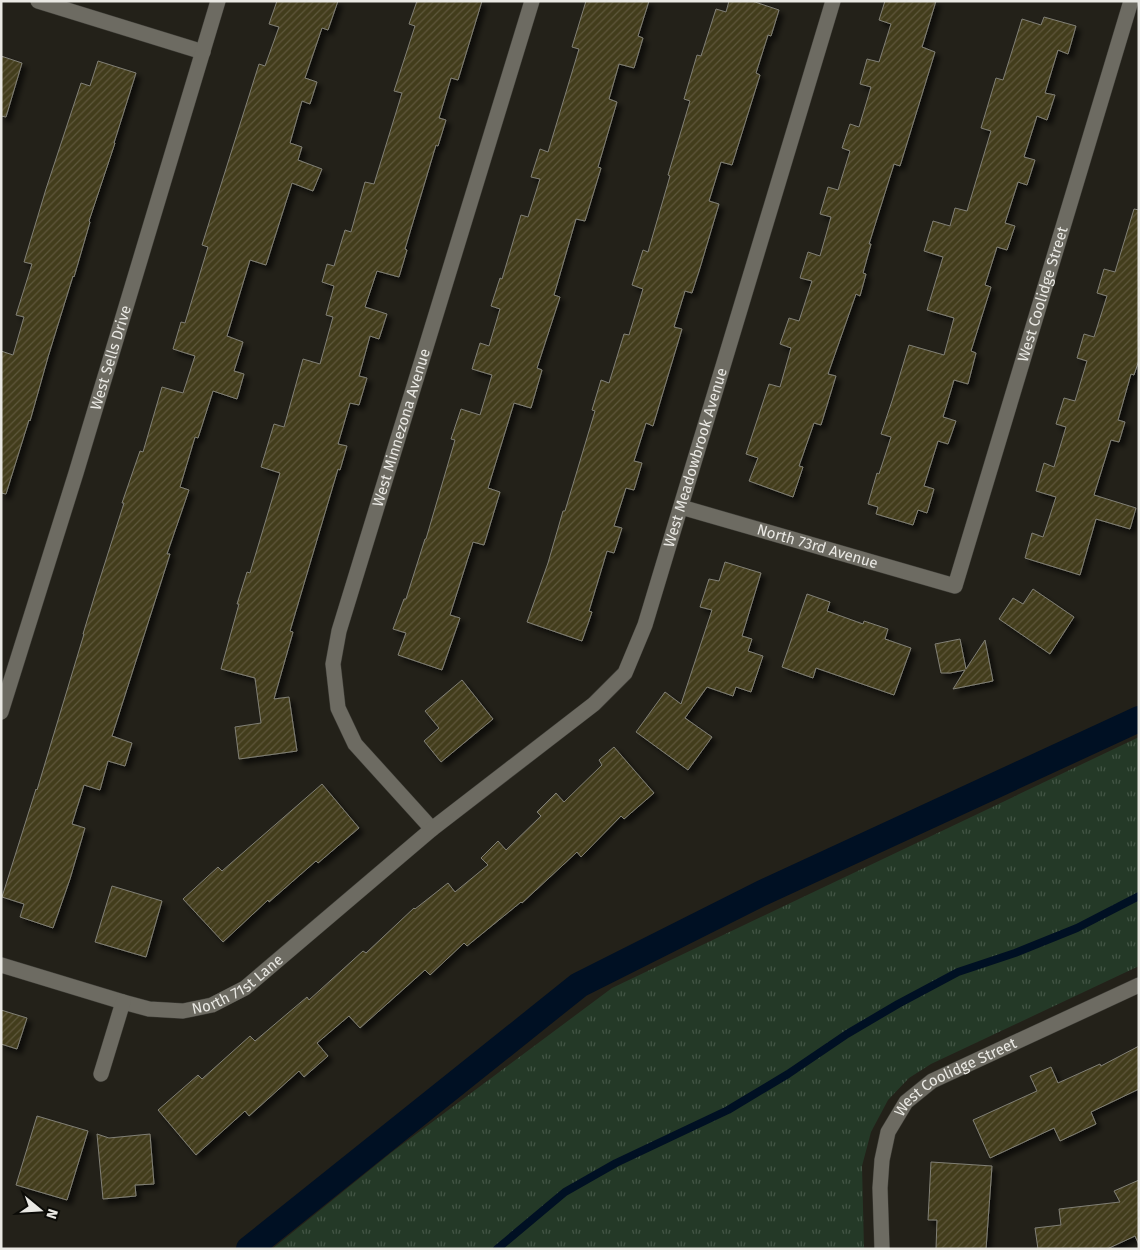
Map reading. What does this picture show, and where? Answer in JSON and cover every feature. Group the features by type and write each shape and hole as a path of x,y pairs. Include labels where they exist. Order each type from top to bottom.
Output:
{"street":[{"path":"38,1 203,52"},
{"name":"West Sells Drive","path":"1,712 76,473 218,1"},
{"name":"West Minnezona Avenue","path":"432,829 354,744 338,708 333,664 342,621 532,1"},
{"name":"West Meadowbrook Avenue","path":"432,829 594,704 625,673 646,624 833,1"},
{"name":"West Coolidge Street","path":"956,586 1130,2"},
{"name":"North 73rd Avenue","path":"681,507 956,586"},
{"name":"North 71st Lane","path":"1,965 149,1009 183,1011 212,1005 245,988 432,829"},
{"name":"West Coolidge Street","path":"882,1249 880,1188 882,1160 888,1132 906,1102 932,1080 1139,985"},
{"path":"101,1074 122,1002"}],"green space":[{"path":"1139,737 1139,966 931,1064 909,1078 888,1100 871,1132 862,1166 864,1249 272,1249 392,1152 612,988"}],"building":[{"path":"277,1 338,1 328,30 322,28 305,78 317,82 310,104 302,101 290,143 302,147 298,160 322,169 313,191 292,183 266,265 250,260 227,336 243,342 234,371 244,374 237,399 213,391 198,438 195,437 180,487 189,490 167,554 170,554 112,736 132,743 125,766 108,761 100,790 84,785 72,824 85,828 53,928 20,917 24,904 2,897 37,790 124,503 122,503 140,451 143,452 162,387 183,393 195,356 173,349 181,322 185,323 208,247 202,245 259,64 265,66 279,27 269,24"},
{"path":"417,1 482,1 458,80 451,78 439,118 446,120 438,146 436,145 405,249 407,250 399,277 377,271 365,307 387,314 379,339 370,336 359,376 367,378 359,405 350,403 338,444 347,446 340,470 338,469 290,631 293,632 274,699 289,697 297,751 239,759 235,727 261,723 255,678 221,669 239,604 237,604 247,572 250,573 280,473 261,467 274,424 284,427 303,359 320,364 333,317 326,315 334,286 322,282 327,264 334,266 345,230 351,232 365,182 374,184 402,93 394,91 415,26 409,24"},
{"path":"586,1 649,1 638,36 643,38 634,68 619,64 609,99 617,102 598,167 601,168 585,221 576,219 554,295 560,297 537,368 542,370 531,408 514,403 488,488 500,492 484,545 473,542 450,615 460,618 442,670 398,655 406,633 393,629 404,599 406,599 426,539 455,440 451,439 461,409 480,415 492,375 472,369 480,343 489,346 500,309 491,306 500,278 502,279 521,215 528,217 540,179 531,177 540,149 548,152 579,49 572,47"},
{"path":"729,1 752,1 779,10 771,36 768,35 756,73 760,75 732,165 721,162 709,201 719,204 692,293 685,291 674,327 682,329 653,426 646,423 634,461 642,463 634,490 626,488 614,526 622,528 614,553 607,551 589,611 592,612 582,641 527,622 548,563 563,511 565,511 595,411 592,410 601,380 609,383 624,334 629,335 643,289 632,285 643,250 648,252 670,176 668,175 690,101 684,99 697,55 701,56 716,9 726,12"},
{"path":"885,1 936,1 922,47 935,52 900,166 894,164 869,244 871,244 863,273 866,274 860,296 856,294 828,374 836,376 821,425 814,423 799,466 803,467 793,497 749,481 758,458 746,454 769,384 780,387 791,348 780,344 789,318 799,321 812,281 800,278 808,252 820,256 831,217 820,214 828,187 838,190 850,151 842,148 850,124 859,127 871,87 860,84 867,59 879,62 891,24 879,20"},
{"path":"1044,17 1076,26 1068,54 1058,50 1045,93 1055,95 1047,120 1037,116 1024,157 1035,160 1027,185 1018,182 1005,223 1015,226 1007,250 997,247 985,285 991,287 971,351 976,353 968,384 954,380 943,417 956,421 948,444 938,441 924,486 934,489 927,513 918,510 913,525 876,514 878,507 868,504 877,473 879,474 891,437 881,434 909,345 944,355 954,318 927,310 943,257 924,251 933,221 950,226 955,208 967,211 991,131 981,128 996,78 1003,80 1022,19 1041,25"},
{"path":"1,56 22,63 6,117 1,116"},
{"path":"98,61 136,73 89,221 30,421 6,494 1,493 1,351 13,355 24,317 16,315 32,264 24,262 81,83 90,86"},
{"path":"1134,209 1139,210 1139,360 1134,375 1131,374 1118,420 1125,422 1119,442 1111,440 1094,495 1136,508 1130,529 1096,519 1080,575 1025,558 1032,533 1043,537 1056,497 1036,491 1044,463 1054,467 1066,427 1056,424 1064,398 1075,401 1087,361 1077,358 1084,334 1094,337 1107,296 1097,293 1104,269 1115,272"},
{"path":"725,562 761,573 742,636 752,639 748,651 763,656 751,692 736,687 733,696 707,687 685,718 712,737 688,770 636,732 665,692 681,704 712,610 700,607 709,579 719,581"},
{"path":"1033,589 1074,617 1050,654 999,619 1013,598 1023,604"},
{"path":"807,594 830,602 827,611 863,624 864,621 888,629 885,639 911,648 894,695 816,668 813,678 782,667"},
{"path":"960,639 966,669 985,640 993,681 953,689 965,670 941,673 935,644"},
{"path":"462,680 493,719 441,762 424,741 439,728 425,711"},
{"path":"614,747 654,793 624,819 621,816 581,857 577,852 522,903 467,946 464,943 430,975 425,970 360,1028 349,1016 317,1043 328,1056 304,1077 299,1071 249,1116 245,1111 196,1155 158,1110 198,1075 202,1079 250,1036 255,1041 307,997 309,1000 363,951 366,953 414,908 448,883 455,892 488,865 481,858 498,841 506,850 541,816 537,812 556,793 564,802 602,765 599,760"},
{"path":"322,784 359,828 318,863 316,861 269,902 268,900 223,942 183,899 218,867 222,871"},
{"path":"112,886 162,901 146,957 95,942"},
{"path":"1,1010 27,1018 17,1049 1,1044"},
{"path":"1139,1046 1139,1089 1091,1112 1096,1124 1060,1141 1054,1128 990,1158 973,1120 1037,1091 1030,1076 1051,1067 1058,1083 1100,1064 1101,1066"},
{"path":"37,1116 88,1131 67,1200 16,1185"},
{"path":"97,1134 109,1138 150,1134 154,1184 135,1185 136,1196 103,1199"},
{"path":"931,1162 992,1166 986,1249 936,1249 937,1220 928,1220"},
{"path":"1139,1180 1139,1245 1135,1236 1107,1249 1038,1249 1035,1228 1061,1225 1059,1209 1120,1202 1114,1191"}],"waterway":[{"path":"249,1249 579,985 760,894 1139,719"},
{"path":"497,1249 565,1192 616,1163 728,1110 788,1074 847,1034 898,1004 958,972 1015,953 1077,928 1139,896"}]}
